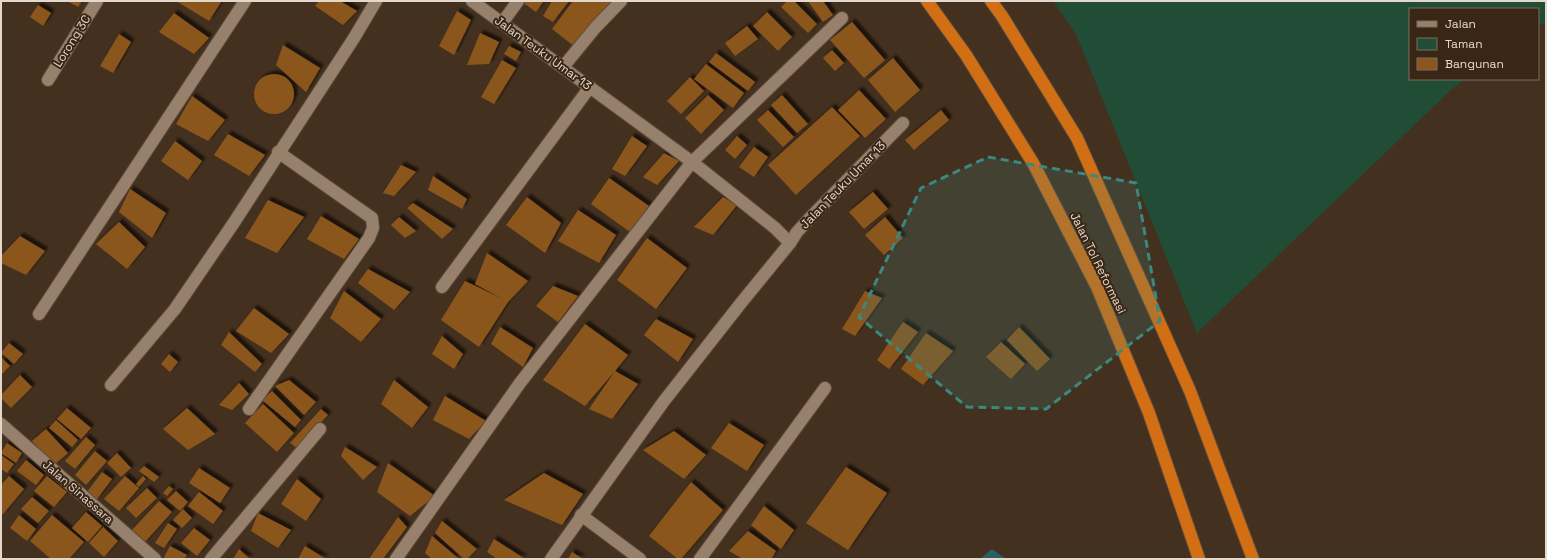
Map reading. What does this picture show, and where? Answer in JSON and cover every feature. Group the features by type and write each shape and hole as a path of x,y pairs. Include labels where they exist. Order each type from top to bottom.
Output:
{"highway":[{"name":"Jalan Tol Reformasi","path":"927,1 966,55 1033,163 1097,288 1149,413 1199,559"},
{"path":"991,1 1002,16 1077,138 1190,391 1253,559"}],"street":[{"name":"Lorong 3C","path":"48,80 97,1"},
{"path":"39,314 245,1"},
{"path":"111,384 175,309 233,224 278,152 354,38 376,1"},
{"name":"Jalan Teuku Umar 13","path":"472,1 692,162 775,228 790,243 797,232 809,219 903,123"},
{"path":"502,23 518,1"},
{"path":"563,67 595,28 621,1"},
{"path":"396,559 520,383 692,162 842,18"},
{"path":"442,287 590,87"},
{"path":"249,408 369,238 374,228 372,218 278,152"},
{"path":"551,559 664,401 790,243"},
{"path":"700,559 825,388"},
{"name":"Jalan Sinassara","path":"1,424 155,559"},
{"path":"211,559 320,429"},
{"path":"581,516 640,559"}],"highlighted area":[{"path":"988,157 1136,183 1160,321 1046,409 967,407 859,317 921,188"}],"green space":[{"path":"1053,1 1546,1 1546,21 1539,26 1539,8 1409,8 1409,80 1464,80 1452,89 1197,333 1076,34"}],"water":[{"path":"992,549 1006,559 980,559"}],"building":[{"path":"67,1 82,1 78,7"},
{"path":"176,1 219,1 221,2 209,21"},
{"path":"319,1 340,1 357,11 343,25 315,6"},
{"path":"544,1 536,12 522,2"},
{"path":"552,1 569,1 553,22 543,16"},
{"path":"573,1 611,1 575,47 552,29"},
{"path":"787,1 794,1 817,24 808,33 781,7"},
{"path":"808,1 823,1 833,15 823,22"},
{"path":"38,5 51,13 43,26 30,17"},
{"path":"457,11 471,20 454,55 439,46"},
{"path":"767,12 792,37 778,51 753,26"},
{"path":"174,13 209,38 194,54 159,32"},
{"path":"852,22 885,60 864,78 830,40"},
{"path":"747,26 758,39 735,56 725,43"},
{"path":"480,33 499,42 489,64 467,65"},
{"path":"119,34 131,42 113,73 100,66"},
{"path":"283,45 320,68 306,92 276,65"},
{"path":"509,46 521,52 516,61 504,54"},
{"path":"832,50 844,63 835,71 823,58"},
{"path":"716,53 755,82 748,91 709,62"},
{"path":"893,58 920,90 895,112 868,80"},
{"path":"502,60 516,68 494,104 481,97"},
{"path":"706,64 744,93 733,108 694,79"},
{"path":"274,74 282,76 288,80 292,86 294,94 292,102 288,108 282,112 274,114 266,112 260,108 256,102 254,94 256,86 260,80 266,76"},
{"path":"690,77 704,91 681,114 667,101"},
{"path":"859,90 886,119 865,138 838,110"},
{"path":"708,95 724,110 701,134 685,118"},
{"path":"782,95 808,124 797,133 771,105"},
{"path":"192,96 225,120 208,141 176,124"},
{"path":"832,107 860,136 796,195 768,165"},
{"path":"768,110 794,137 783,147 757,120"},
{"path":"941,110 949,120 914,150 905,140"},
{"path":"228,134 265,155 249,176 214,155"},
{"path":"632,136 647,146 625,176 612,169"},
{"path":"737,136 747,145 735,159 725,150"},
{"path":"175,141 202,161 188,180 161,161"},
{"path":"754,147 768,157 754,177 739,167"},
{"path":"664,153 679,161 657,185 643,177"},
{"path":"401,165 416,172 394,196 383,193"},
{"path":"433,176 467,199 462,209 428,190"},
{"path":"609,178 649,206 630,232 591,204"},
{"path":"130,189 166,213 152,238 119,212"},
{"path":"873,192 888,209 864,229 849,212"},
{"path":"527,197 561,223 545,253 506,225"},
{"path":"723,197 737,205 713,235 694,227"},
{"path":"268,200 304,217 277,253 245,238"},
{"path":"413,203 453,229 442,239 407,208"},
{"path":"578,210 616,235 599,263 558,241"},
{"path":"321,216 359,239 344,259 307,239"},
{"path":"399,217 416,231 405,238 391,225"},
{"path":"885,217 903,238 884,255 865,235"},
{"path":"119,222 145,247 127,269 96,244"},
{"path":"20,236 45,251 26,275 1,263 1,256"},
{"path":"647,238 687,268 656,309 617,280"},
{"path":"487,253 528,281 508,302 479,347 441,320 465,281 503,299 475,284"},
{"path":"368,269 410,292 394,310 358,283"},
{"path":"553,286 578,296 558,322 536,306"},
{"path":"344,291 381,319 361,342 330,318"},
{"path":"865,291 882,298 855,336 842,329"},
{"path":"254,308 289,334 271,353 236,331"},
{"path":"656,319 693,339 678,362 644,335"},
{"path":"903,322 918,332 889,369 877,360"},
{"path":"585,324 628,355 585,406 543,380"},
{"path":"500,327 533,348 523,367 491,344"},
{"path":"1019,327 1050,359 1037,371 1007,340"},
{"path":"229,332 262,364 255,372 221,345"},
{"path":"926,333 953,351 923,385 901,369"},
{"path":"442,336 463,354 454,369 432,354"},
{"path":"1001,342 1025,364 1011,379 986,357"},
{"path":"9,343 23,354 14,364 1,353"},
{"path":"169,354 178,362 170,372 161,364"},
{"path":"1,357 10,366 1,375"},
{"path":"615,371 638,384 612,419 589,409"},
{"path":"20,375 32,387 11,408 1,398 1,395"},
{"path":"289,380 316,402 304,415 275,386"},
{"path":"394,380 428,407 412,428 381,404"},
{"path":"239,383 249,394 232,410 219,405"},
{"path":"272,391 301,420 295,427 262,400"},
{"path":"445,396 486,421 469,439 433,420"},
{"path":"263,404 294,433 277,452 245,423"},
{"path":"67,408 91,428 81,439 57,419"},
{"path":"187,408 215,434 188,450 163,429"},
{"path":"321,409 328,415 297,448 290,443"},
{"path":"56,420 78,440 72,447 49,428"},
{"path":"729,423 764,445 747,471 711,448"},
{"path":"46,429 68,453 54,465 32,441"},
{"path":"674,431 706,455 684,479 643,450"},
{"path":"86,437 95,445 75,469 65,461"},
{"path":"7,443 22,453 16,463 1,453"},
{"path":"345,447 377,467 363,480 341,456"},
{"path":"95,451 107,461 86,485 75,475"},
{"path":"117,453 131,468 121,477 107,463"},
{"path":"1,455 14,464 7,473 1,469"},
{"path":"26,460 44,475 36,485 17,471"},
{"path":"388,463 435,496 410,516 377,492"},
{"path":"144,466 159,477 154,482 139,471"},
{"path":"846,467 887,493 848,550 806,523"},
{"path":"199,468 230,488 220,503 189,483"},
{"path":"102,472 112,479 97,499 87,492"},
{"path":"544,473 583,494 562,525 504,500"},
{"path":"9,476 24,489 3,514 1,513 1,485"},
{"path":"47,476 67,492 54,507 34,491"},
{"path":"125,476 139,488 119,511 104,499"},
{"path":"143,476 146,479 139,487 136,484"},
{"path":"297,479 321,499 306,521 281,504"},
{"path":"691,482 723,510 681,559 678,559 649,536"},
{"path":"169,486 173,489 167,496 163,493"},
{"path":"147,488 157,498 136,518 126,508"},
{"path":"176,491 188,502 180,511 167,500"},
{"path":"199,492 223,511 213,524 188,506"},
{"path":"32,497 49,511 38,523 21,509"},
{"path":"159,501 172,512 144,543 131,531"},
{"path":"764,506 794,530 781,549 751,525"},
{"path":"183,509 192,518 182,528 173,520"},
{"path":"86,512 102,526 88,542 72,528"},
{"path":"258,513 291,530 278,548 251,531"},
{"path":"19,515 36,529 27,541 10,528"},
{"path":"52,515 84,542 69,559 51,559 30,541"},
{"path":"398,517 407,527 383,559 369,559"},
{"path":"442,521 477,549 467,559 464,559 435,533"},
{"path":"168,523 177,529 164,548 155,543"},
{"path":"103,527 118,541 104,557 89,543"},
{"path":"194,528 210,540 197,556 181,543"},
{"path":"748,531 776,551 771,559 743,559 729,551"},
{"path":"432,536 459,559 432,559 425,553"},
{"path":"494,539 525,559 497,559 487,552"},
{"path":"170,546 187,555 184,559 168,559 164,557"},
{"path":"305,546 326,559 298,559"},
{"path":"239,549 250,559 233,559"},
{"path":"572,552 583,559 568,559"}]}
